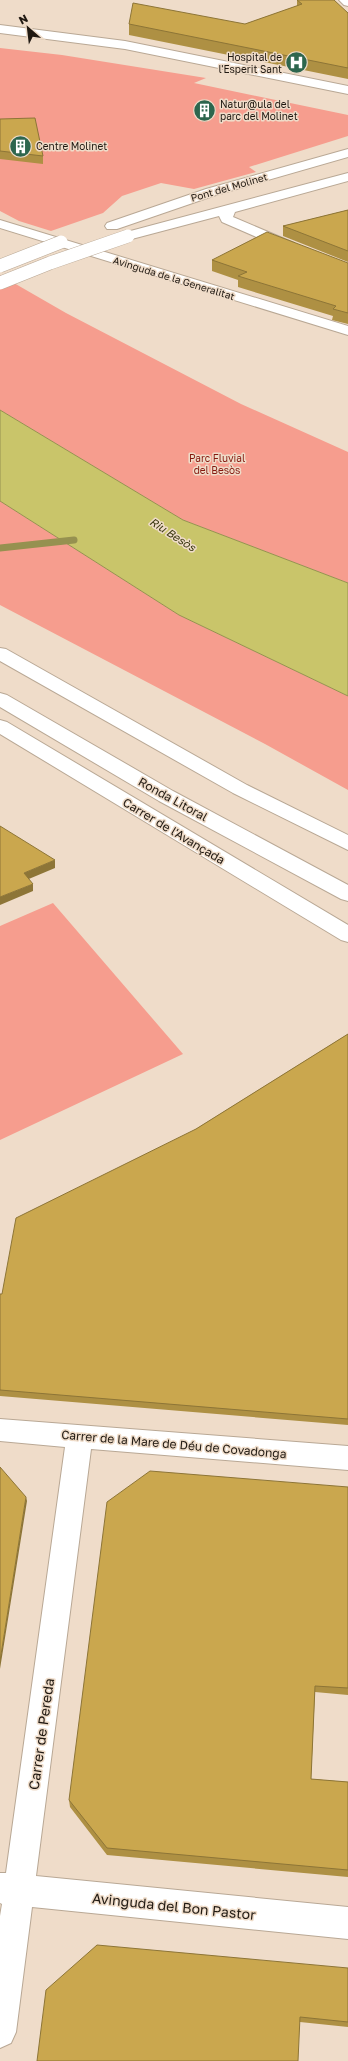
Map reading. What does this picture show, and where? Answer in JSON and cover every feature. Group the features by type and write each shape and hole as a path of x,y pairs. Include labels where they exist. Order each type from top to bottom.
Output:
{"main road":[{"path":"345,0 348,3"},
{"path":"0,29 125,46 348,90"},
{"path":"68,50 99,54"},
{"path":"131,59 238,77 348,99"},
{"name":"Pont del Molinet","path":"97,231 211,192 348,153"},
{"name":"Pont del Molinet","path":"112,226 348,161"},
{"name":"Pont del Molinet","path":"0,283 50,262 128,236 164,222 229,202 348,169"},
{"name":"Pont del Molinet","path":"128,236 348,177"},
{"path":"229,209 226,215 227,219 302,251"},
{"name":"Avinguda de la Generalitat","path":"0,224 348,331"},
{"path":"0,266 82,236"},
{"path":"0,653 240,789 348,843"},
{"name":"Ronda Litoral","path":"0,700 166,796 348,894"},
{"name":"Carrer de l'Avançada","path":"0,726 348,936"},
{"name":"Carrer de la Mare de Déu de Covadonga","path":"0,1430 348,1458"},
{"name":"Carrer de Pereda","path":"0,2032 10,1889 80,1436"},
{"name":"Avinguda del Bon Pastor","path":"10,1889 348,1924"}],"green space":[{"path":"0,48 62,55 206,78 194,83 348,115 348,136 249,167 256,172 194,189 161,183 122,196 103,213 51,231 19,221 0,211"},
{"name":"Parc Fluvial del Besòs","path":"0,275 66,313 241,404 348,452 348,583 183,520 0,410"},
{"path":"0,501 179,615 348,696 348,790 265,744 0,605"},
{"path":"53,903 183,1054 0,1140 0,926"}],"water":[{"name":"Riu Besòs","path":"0,410 183,520 348,583 348,696 179,615 0,501"}],"building":[{"path":"297,0 334,0 348,13 348,68 129,24 133,3 245,24 302,4"},
{"name":"Centre Molinet","path":"35,118 43,156 0,151 0,119"},
{"path":"348,210 348,251 283,226"},
{"path":"267,232 348,263 348,313 333,309 336,306 238,276 247,272 212,260"},
{"path":"0,826 55,860 24,873 33,884 0,897"},
{"path":"348,1034 348,1419 0,1390 0,1294 2,1294 16,1218 196,1129"},
{"path":"0,1467 26,1497 0,1661"},
{"path":"150,1471 348,1487 348,1688 315,1686 311,1779 348,1782 348,1870 107,1848 69,1800 107,1502"},
{"path":"97,1945 348,1968 348,2022 300,2017 298,2061 37,2061 46,1990"}],"waterway":[{"path":"0,548 74,540"}],"place":[{"name":"Hospital de l'Esperit Sant","path":"297,63"},
{"name":"Natur@ula del parc del Molinet","path":"204,110"},
{"name":"Centre Molinet","path":"20,146"}]}
